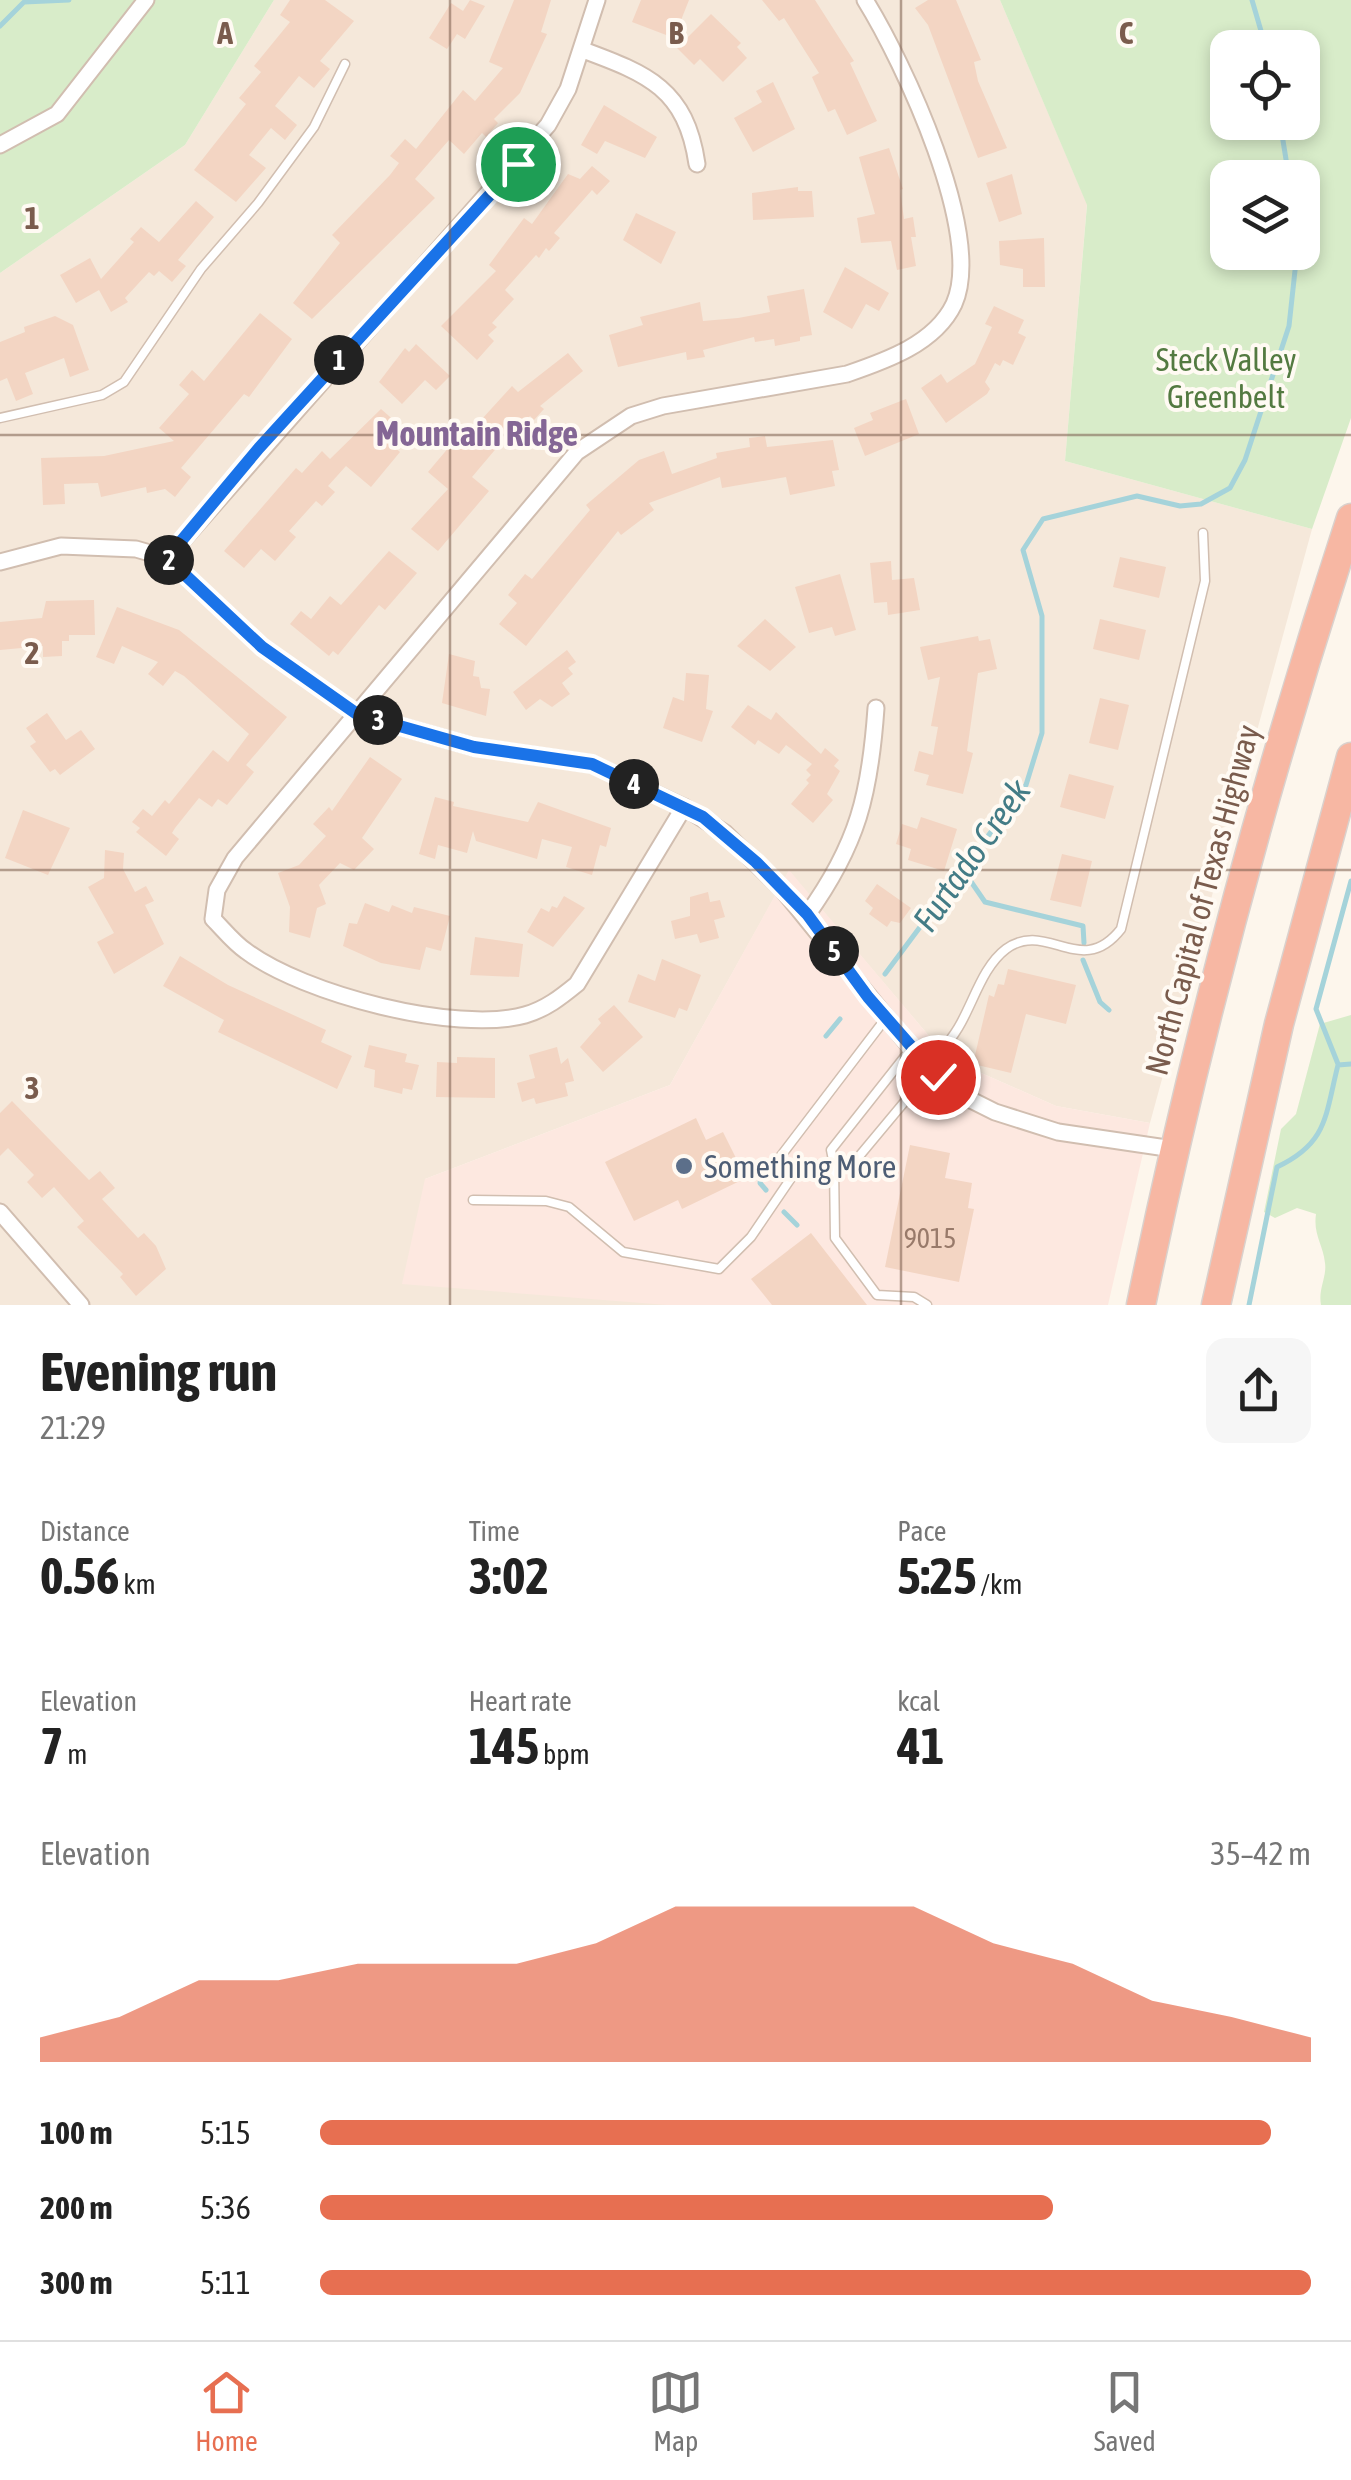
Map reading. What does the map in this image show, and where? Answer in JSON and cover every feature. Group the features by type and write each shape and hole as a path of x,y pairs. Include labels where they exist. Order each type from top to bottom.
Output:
{"highway":[{"name":"North Capital of Texas Highway","path":"1141,1305 1173,1149 1245,859 1351,518"},
{"path":"1216,1305 1279,1024 1351,757"}],"street":[{"path":"0,145 57,114 146,0"},
{"path":"167,558 259,448 518,164 548,125 582,50 597,0"},
{"path":"684,807 578,984 553,1003 524,1015 479,1020 384,1009 320,987 246,952 213,919 217,890 235,858 551,478 604,433 631,416 664,406 847,374 874,365 934,330 953,306 962,279 956,222 914,90 865,0"},
{"path":"582,50 643,73 666,92 693,133 697,164"},
{"path":"0,562 62,546 136,548 167,558 262,647 357,714 474,747 592,764 684,807 725,833 807,914 927,1067 961,1095 995,1112 1058,1132 1173,1149"},
{"path":"807,914 854,840 866,802 876,708"},
{"path":"0,1212 81,1305"}],"lane":[{"path":"0,418 102,395 124,382 201,269 258,203 314,126 344,64"},
{"path":"886,1018 780,1156 786,1165 851,1166 949,1041 1006,949 1031,940 1080,952 1095,951 1110,942 1120,929 1205,582 1202,532"},
{"path":"912,1049 831,1150 835,1238 877,1295 914,1297 927,1305"},
{"path":"473,1200 546,1201 568,1206 623,1252 719,1269 751,1237 800,1166"}],"shaded area":[{"path":"274,0 1000,0 1087,204 1065,461 1312,529 1150,1123 1056,1106 979,1072 929,1036 789,871 670,1085 425,1179 667,1305 0,1305 0,273 185,145"},
{"path":"789,870 929,1036 979,1072 1056,1106 1150,1123 1108,1305 667,1305 402,1284 425,1179 670,1085"}],"green space":[{"path":"0,0 274,0 185,145 0,273"},
{"name":"Steck Valley Greenbelt","path":"1000,0 1351,0 1351,418 1312,529 1065,461 1087,205"},
{"path":"1351,1015 1351,1305 1321,1305 1325,1263 1316,1214 1297,1208 1275,1218 1264,1212 1281,1129 1296,1114 1320,1024"}],"building":[{"path":"290,0 325,0 354,21 320,61 330,69 314,88 299,76 275,106 297,125 285,140 271,128 249,155 266,168 236,202 194,170 246,104 239,98 261,72 254,66 290,22 280,15"},
{"path":"470,0 485,6 465,39 457,34 447,49 429,38 451,3 463,11"},
{"path":"514,0 551,0 541,32 547,34 520,93 494,119 498,123 486,137 482,133 464,154 449,140 415,179 435,198 312,319 293,303 340,243 332,235 390,175 399,163 390,156 405,139 416,149 463,90 475,101 503,68 489,62"},
{"path":"641,0 689,0 674,38 632,22"},
{"path":"762,0 815,0 854,61 850,63 877,121 847,135 835,109 828,112 812,77 819,73 784,18 779,21"},
{"path":"928,0 956,0 981,60 974,62 978,81 1007,148 978,158 928,25 915,8"},
{"path":"711,14 741,43 737,47 747,58 723,82 700,59 694,65 677,48"},
{"path":"773,82 795,129 753,152 734,118 762,102 756,91"},
{"path":"604,105 657,137 645,158 605,141 597,154 581,145"},
{"path":"889,148 903,189 900,190 904,219 913,217 916,237 911,237 916,266 897,270 891,241 861,243 857,218 875,214 859,157"},
{"path":"592,166 610,181 597,195 592,190 554,233 560,238 549,251 546,248 539,258 536,255 505,290 514,299 492,323 497,327 488,335 494,341 477,360 441,326 496,271 489,265 524,218 532,224 568,174 580,179"},
{"path":"1012,174 1022,214 999,222 986,183"},
{"path":"798,187 798,191 812,191 814,217 753,220 752,193"},
{"path":"196,201 214,217 178,260 186,266 172,282 159,271 154,276 149,272 125,298 128,302 111,312 99,290 76,303 60,275 90,258 101,279 134,242 130,239 141,227 159,242"},
{"path":"636,213 676,232 661,264 623,240"},
{"path":"1044,238 1045,287 1023,287 1023,269 1000,265 999,241"},
{"path":"845,267 889,293 879,311 866,304 852,329 823,312"},
{"path":"804,289 812,335 800,337 800,341 775,346 774,339 755,342 754,337 703,350 705,357 687,360 686,352 618,367 609,335 643,325 640,317 700,302 703,321 738,318 770,312 767,296"},
{"path":"994,306 1024,320 1018,333 1026,337 1013,365 1003,360 1000,366 995,363 985,382 990,389 987,394 946,423 921,388 941,374 947,383 975,364 992,327 985,324"},
{"path":"260,313 292,339 249,397 244,394 181,468 191,477 175,497 165,489 147,493 146,487 101,497 98,483 64,484 65,504 43,505 41,458 104,456 174,441 159,428 189,394 179,385 192,370 204,381"},
{"path":"55,316 73,325 89,370 70,377 64,358 25,373 33,394 16,401 7,378 0,381 0,342 25,332 24,327"},
{"path":"416,344 450,376 436,390 425,380 402,404 379,382 405,348 409,352"},
{"path":"568,353 583,371 540,406 544,409 534,420 530,416 508,441 505,438 472,477 489,491 438,551 411,529 448,489 428,472 466,427 471,431 512,386 518,392"},
{"path":"906,399 919,434 865,456 854,428 873,420 870,413"},
{"path":"381,409 405,430 392,445 400,452 371,487 346,466 328,486 335,492 322,506 316,501 289,531 296,537 275,561 261,549 244,568 224,551 296,468 302,473 322,451 330,459"},
{"path":"765,436 767,447 833,440 839,470 832,471 835,486 790,495 786,477 722,488 720,477 649,503 654,510 621,535 618,531 526,646 499,624 517,603 508,595 525,574 532,579 590,510 586,505 639,460 664,451 672,474 717,458 716,453 750,447 749,438"},
{"path":"389,551 417,573 385,610 379,605 338,655 333,651 329,656 290,624 301,611 311,619 330,596 341,605"},
{"path":"1120,557 1166,567 1159,598 1113,587"},
{"path":"891,561 892,580 914,578 920,610 888,615 887,602 874,603 870,563"},
{"path":"840,574 856,630 835,636 832,627 809,633 795,587"},
{"path":"94,600 95,635 69,635 69,641 62,641 62,656 43,657 43,646 0,650 0,622 42,618 46,601"},
{"path":"117,607 179,630 287,717 246,765 254,772 227,805 218,799 212,807 199,798 172,833 179,839 166,856 136,832 140,828 132,822 143,809 152,816 165,800 169,804 213,750 228,762 249,734 184,676 175,671 163,686 148,674 158,662 122,646 114,664 96,657"},
{"path":"765,619 796,647 770,671 737,646"},
{"path":"1100,619 1146,630 1139,660 1093,649"},
{"path":"978,636 979,641 990,639 997,669 978,673 967,751 973,753 963,794 926,785 929,775 914,771 919,751 933,755 938,727 931,726 940,677 928,680 920,647"},
{"path":"567,650 576,662 568,668 573,674 562,683 570,694 552,707 540,699 526,710 513,692"},
{"path":"449,654 475,661 473,676 479,677 481,688 490,689 486,716 442,703"},
{"path":"686,673 709,675 706,709 713,711 702,742 663,728 673,697 684,701"},
{"path":"1100,698 1129,705 1118,750 1089,743"},
{"path":"748,705 771,720 776,712 821,754 825,748 839,760 834,766 840,771 827,794 833,800 813,823 791,804 809,783 806,780 811,775 806,770 812,764 786,745 779,754 758,740 755,745 731,727"},
{"path":"47,713 66,740 81,730 95,749 60,775 55,769 50,772 30,746 36,742 26,728"},
{"path":"370,757 402,779 362,838 374,849 354,870 340,863 319,885 326,904 317,908 310,938 289,932 290,907 278,873 299,865 326,836 313,824 329,807 332,811"},
{"path":"1069,774 1114,786 1105,819 1060,807"},
{"path":"435,797 454,802 453,806 528,822 538,802 611,828 606,847 600,845 592,875 566,867 572,847 542,839 537,859 476,841 473,831 467,853 438,845 435,859 419,854"},
{"path":"23,810 70,828 48,875 5,858"},
{"path":"921,817 957,829 944,871 908,860 911,849 896,844 902,824 917,829"},
{"path":"105,850 124,853 123,869 135,892 146,886 154,901 145,905 164,944 114,974 97,942 114,933 88,887 104,878"},
{"path":"1062,854 1092,861 1081,907 1050,900"},
{"path":"877,884 911,908 900,923 891,921 887,927 869,914 873,908 865,901"},
{"path":"708,892 710,902 720,900 725,917 714,920 719,938 700,943 697,934 675,939 671,921 690,916 690,897"},
{"path":"564,896 585,908 553,947 527,932 541,908 549,912 552,906 557,908"},
{"path":"365,903 389,912 392,905 412,913 414,907 450,916 441,951 426,947 420,970 381,963 343,946 349,923 357,924"},
{"path":"475,937 523,944 519,977 470,975"},
{"path":"180,956 228,985 326,1030 321,1042 352,1056 337,1089 218,1032 224,1020 163,986"},
{"path":"662,959 701,975 687,1011 679,1008 675,1018 628,1002 638,974 655,981"},
{"path":"1008,969 1076,985 1066,1024 1026,1014 1011,1073 973,1064 989,995 994,997 998,984 1004,985"},
{"path":"614,1005 643,1037 603,1072 580,1047 601,1023 598,1019"},
{"path":"369,1045 407,1054 405,1062 419,1065 412,1090 403,1088 402,1094 374,1087 375,1070 364,1067"},
{"path":"557,1047 561,1064 568,1058 574,1081 565,1083 568,1096 536,1104 534,1098 522,1102 517,1083 535,1078 529,1055"},
{"path":"457,1057 495,1058 495,1098 436,1097 437,1062 457,1063"},
{"path":"12,1101 89,1180 100,1171 115,1188 102,1199 138,1238 144,1233 156,1246 166,1269 136,1296 120,1277 123,1274 77,1227 84,1221 54,1187 42,1198 27,1182 34,1175 8,1148 0,1156 0,1113"},
{"path":"696,1118 706,1140 723,1132 746,1178 682,1209 678,1200 634,1221 605,1162"},
{"path":"910,1145 950,1153 945,1178 972,1183 968,1208 974,1209 959,1282 885,1267"},
{"path":"811,1233 867,1305 772,1305 751,1279"}],"waterway":[{"path":"0,26 24,2 69,0"},
{"name":"Furtado Creek","path":"1252,0 1261,30"},
{"name":"Furtado Creek","path":"1283,140 1286,160"},
{"name":"Furtado Creek","path":"885,974 1026,785 1042,733 1042,616 1023,550 1043,519 1137,496 1180,506 1201,504 1230,488 1245,460 1289,326 1295,270"},
{"path":"963,870 985,902 1083,926 1084,943"},
{"path":"1338,1064 1316,1009 1351,881"},
{"path":"1083,960 1100,1002 1109,1010"},
{"name":"Furtado Creek","path":"826,1036 840,1019"},
{"path":"1249,1305 1277,1167 1294,1158 1315,1138 1322,1126 1338,1065 1351,1064"},
{"name":"Furtado Creek","path":"762,1169 760,1183 766,1190"},
{"name":"Furtado Creek","path":"784,1212 797,1225"}],"place":[{"name":"Something More","path":"684,1166"}],"district":[{"name":"Mountain Ridge","path":"477,433"}],"route":[{"path":"518,164 259,448 167,558 262,647 357,714 474,747 592,764 703,817 725,833 807,914 868,997 938,1077"}]}
